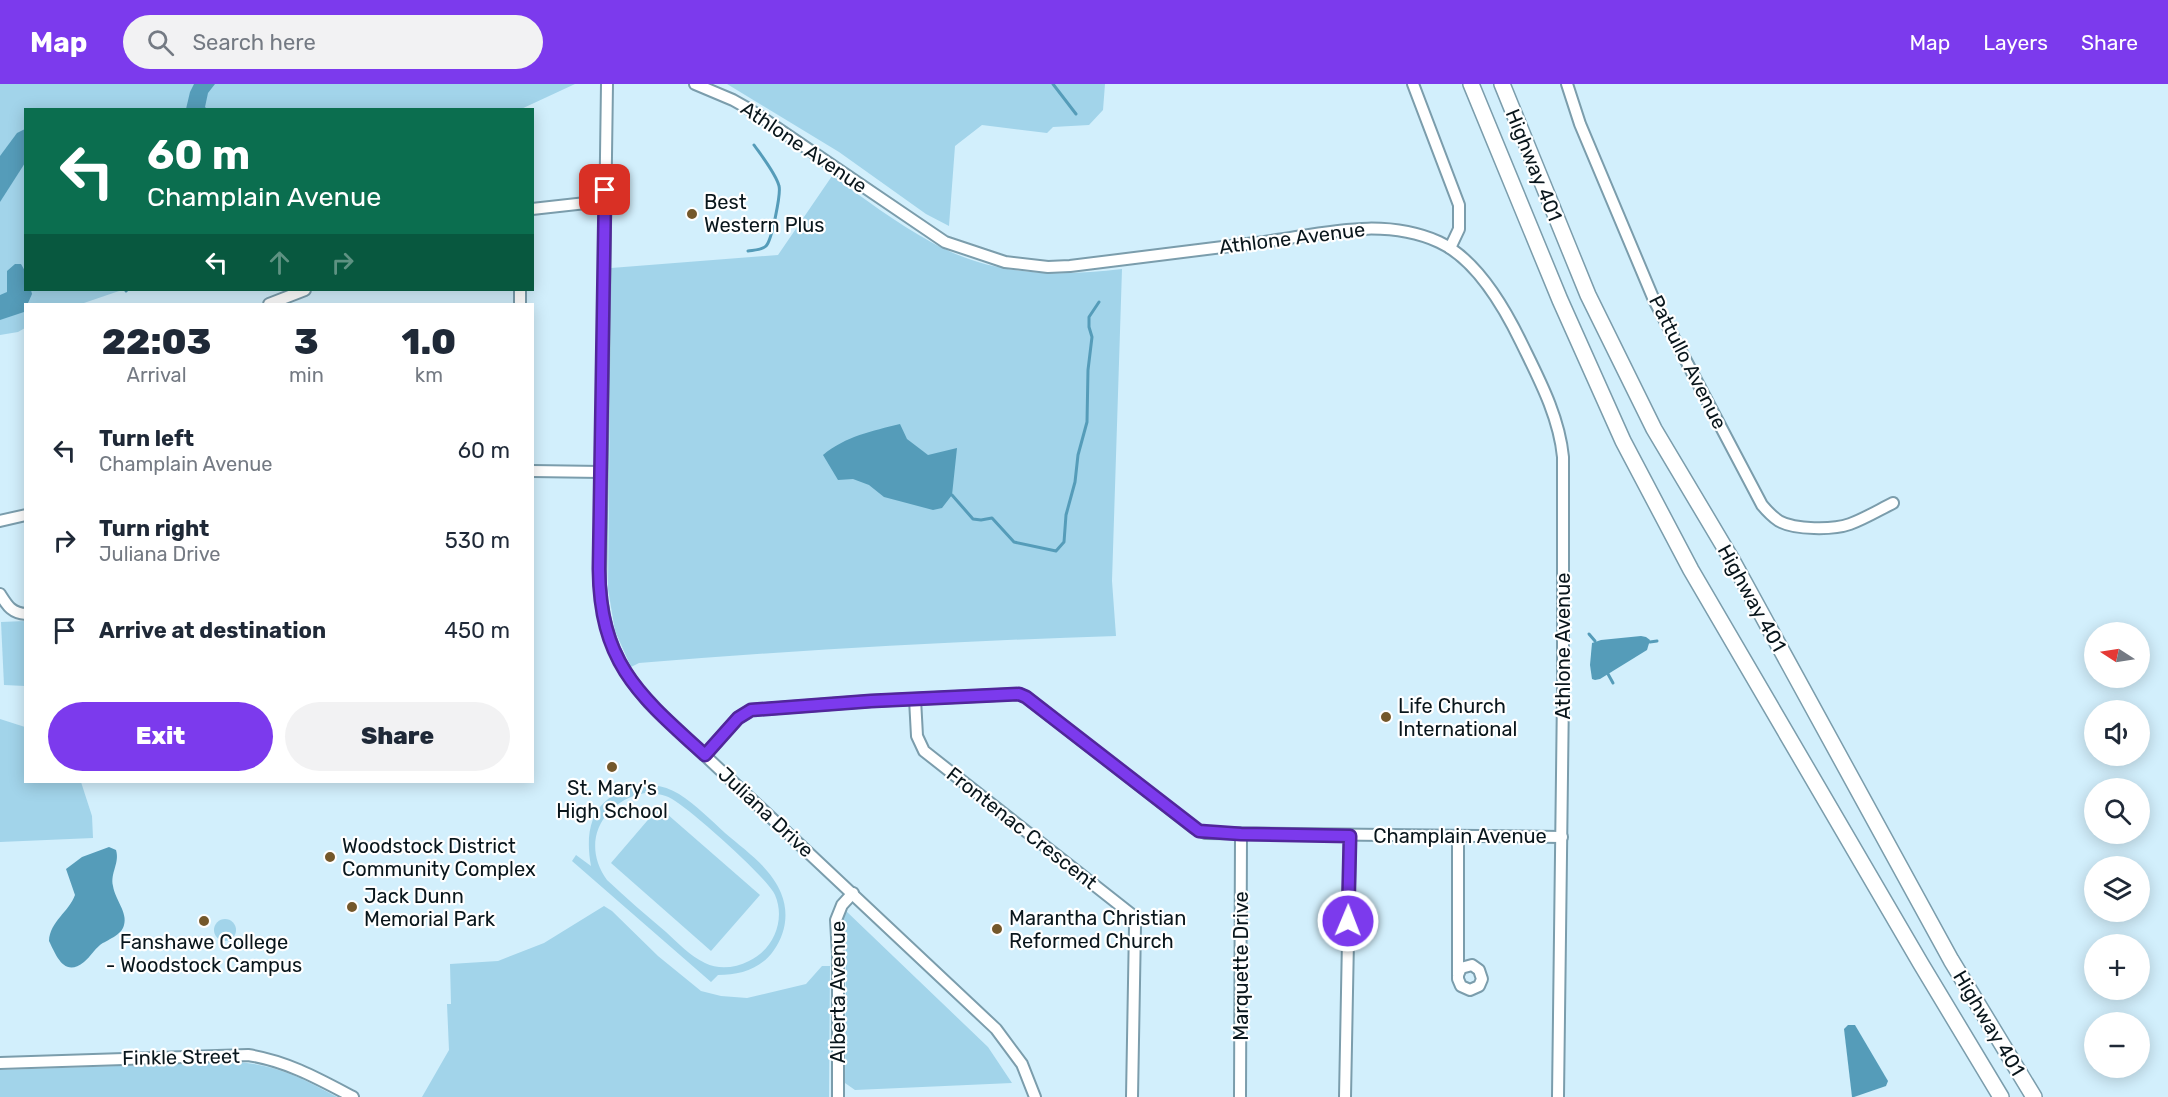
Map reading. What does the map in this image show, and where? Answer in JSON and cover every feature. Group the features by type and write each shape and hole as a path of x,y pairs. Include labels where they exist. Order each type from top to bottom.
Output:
{"highway":[{"name":"Highway 401","path":"1471,84 1560,300 1628,451 1691,570 2001,1097"},
{"name":"Highway 401","path":"1503,84 1587,295 1654,429 1732,560 1951,960 2034,1097"}],"street":[{"name":"Juliana Drive","path":"607,84 600,585 603,616 610,644 624,673 664,717 996,1029 1022,1064 1035,1097"},
{"name":"Athlone Avenue","path":"695,84 749,109 945,242 1005,261 1026,265 1070,266 1283,240 1334,230 1365,227 1402,231 1440,242 1450,248 1492,291 1508,316 1552,409 1562,443 1562,837 1558,1097"},
{"path":"1413,84 1459,205 1459,229 1450,248"},
{"name":"Pattullo Avenue","path":"1567,84 1580,124 1654,300 1762,505 1788,525 1841,527 1893,503"},
{"path":"534,209 604,201"},
{"path":"272,303 302,291"},
{"path":"534,471 601,472"},
{"path":"0,521 24,515"},
{"path":"0,594 10,609 16,613 24,614"},
{"name":"Champlain Avenue","path":"705,755 738,718 751,710 1019,694 1026,697 1194,828 1205,833 1562,837"},
{"name":"Frontenac Crescent","path":"915,699 917,736 924,751 1126,911 1133,919 1135,926 1132,1097"},
{"name":"Marquette Drive","path":"1240,1097 1241,834"},
{"path":"1345,1097 1350,836"},
{"path":"1458,836 1458,975"},
{"name":"Alberta Avenue","path":"838,1097 836,920 842,905 853,893"},
{"name":"Finkle Street","path":"0,1063 248,1055 278,1061 300,1069 353,1097"}],"shaded area":[{"path":"0,84 575,84 523,108 24,108 24,291 119,291 84,303 24,303 24,329 0,335"},
{"path":"194,84 215,84 208,93 206,108 186,108"},
{"path":"727,84 1105,84 1103,110 1089,125 1053,127 1047,133 982,125 955,146 949,226 926,214 839,152"},
{"path":"24,130 24,165 0,202 0,156 17,133"},
{"path":"832,176 918,235 977,262 1000,268 1048,273 1122,269 1112,581 1116,636 818,650 639,663 631,667 615,631 608,589 611,268 778,255"},
{"path":"15,264 21,264 24,269 24,291 31,291 32,294 28,303 24,303 24,312 0,320 0,295 7,292 7,271"},
{"path":"900,424 907,439 928,455 957,448 952,495 942,508 933,510 884,497 869,485 853,479 838,480 823,455 850,439"},
{"path":"24,621 24,686 4,685 1,622"},
{"path":"1641,636 1650,640 1647,650 1600,679 1592,679 1590,665 1592,643"},
{"path":"0,719 24,727 24,783 81,783 92,816 93,838 0,842"},
{"path":"656,785 679,794 697,807 771,875 781,893 785,908 785,922 778,943 763,962 749,970 718,975 711,982 572,861 576,855 591,866 590,833 599,808 620,792 635,787","holes":["645,793 666,796 681,805 728,844 769,886 778,905 778,924 771,942 757,956 733,967 716,967 705,963 684,949 607,880 599,866 596,852 596,838 600,826 607,814 617,805"]},
{"path":"659,807 760,895 711,951 611,863"},
{"path":"109,847 116,850 117,855 112,881 123,911 125,920 123,929 100,945 84,962 77,966 66,966 58,958 49,941 56,922 69,907 75,895 66,869 82,857"},
{"path":"604,906 658,956 701,991 721,996 747,998 806,984 822,966 830,966 829,1097 422,1097 449,1050 447,1004 451,1004 450,964 498,961 544,943"},
{"path":"846,911 988,1047 1012,1083 855,1090 845,1083 846,961 843,917"},
{"path":"221,919 229,919 236,926 236,934 229,941 221,941 214,934 214,926"},
{"path":"1848,1025 1855,1025 1888,1081 1886,1086 1854,1097 1852,1097 1844,1029"},
{"path":"237,1062 277,1069 337,1097 0,1097 0,1070"}],"waterway":[{"path":"1053,84 1076,114"},
{"path":"748,251 766,246 776,216 779,190 775,176 754,145"},
{"path":"952,495 973,519 992,518 1014,542 1056,551 1064,542 1066,515 1087,422 1088,370 1092,337 1089,317 1099,302"},
{"path":"1589,634 1595,641"},
{"path":"1650,642 1657,641"},
{"path":"1608,674 1613,683"}],"place":[{"name":"Best Western Plus","path":"692,214"},
{"name":"Life Church International","path":"1386,717"},
{"name":"St. Mary's High School","path":"612,767"},
{"name":"Woodstock District Community Complex","path":"330,857"},
{"name":"Jack Dunn Memorial Park","path":"352,907"},
{"name":"Fanshawe College - Woodstock Campus","path":"204,921"},
{"name":"Marantha Christian Reformed Church","path":"997,929"}],"route":[{"path":"605,190 599,569 601,602 610,644 624,673 649,703 705,755 738,718 751,710 871,701 1019,694 1100,753 1199,831 1205,833 1350,836 1348,921"}]}
